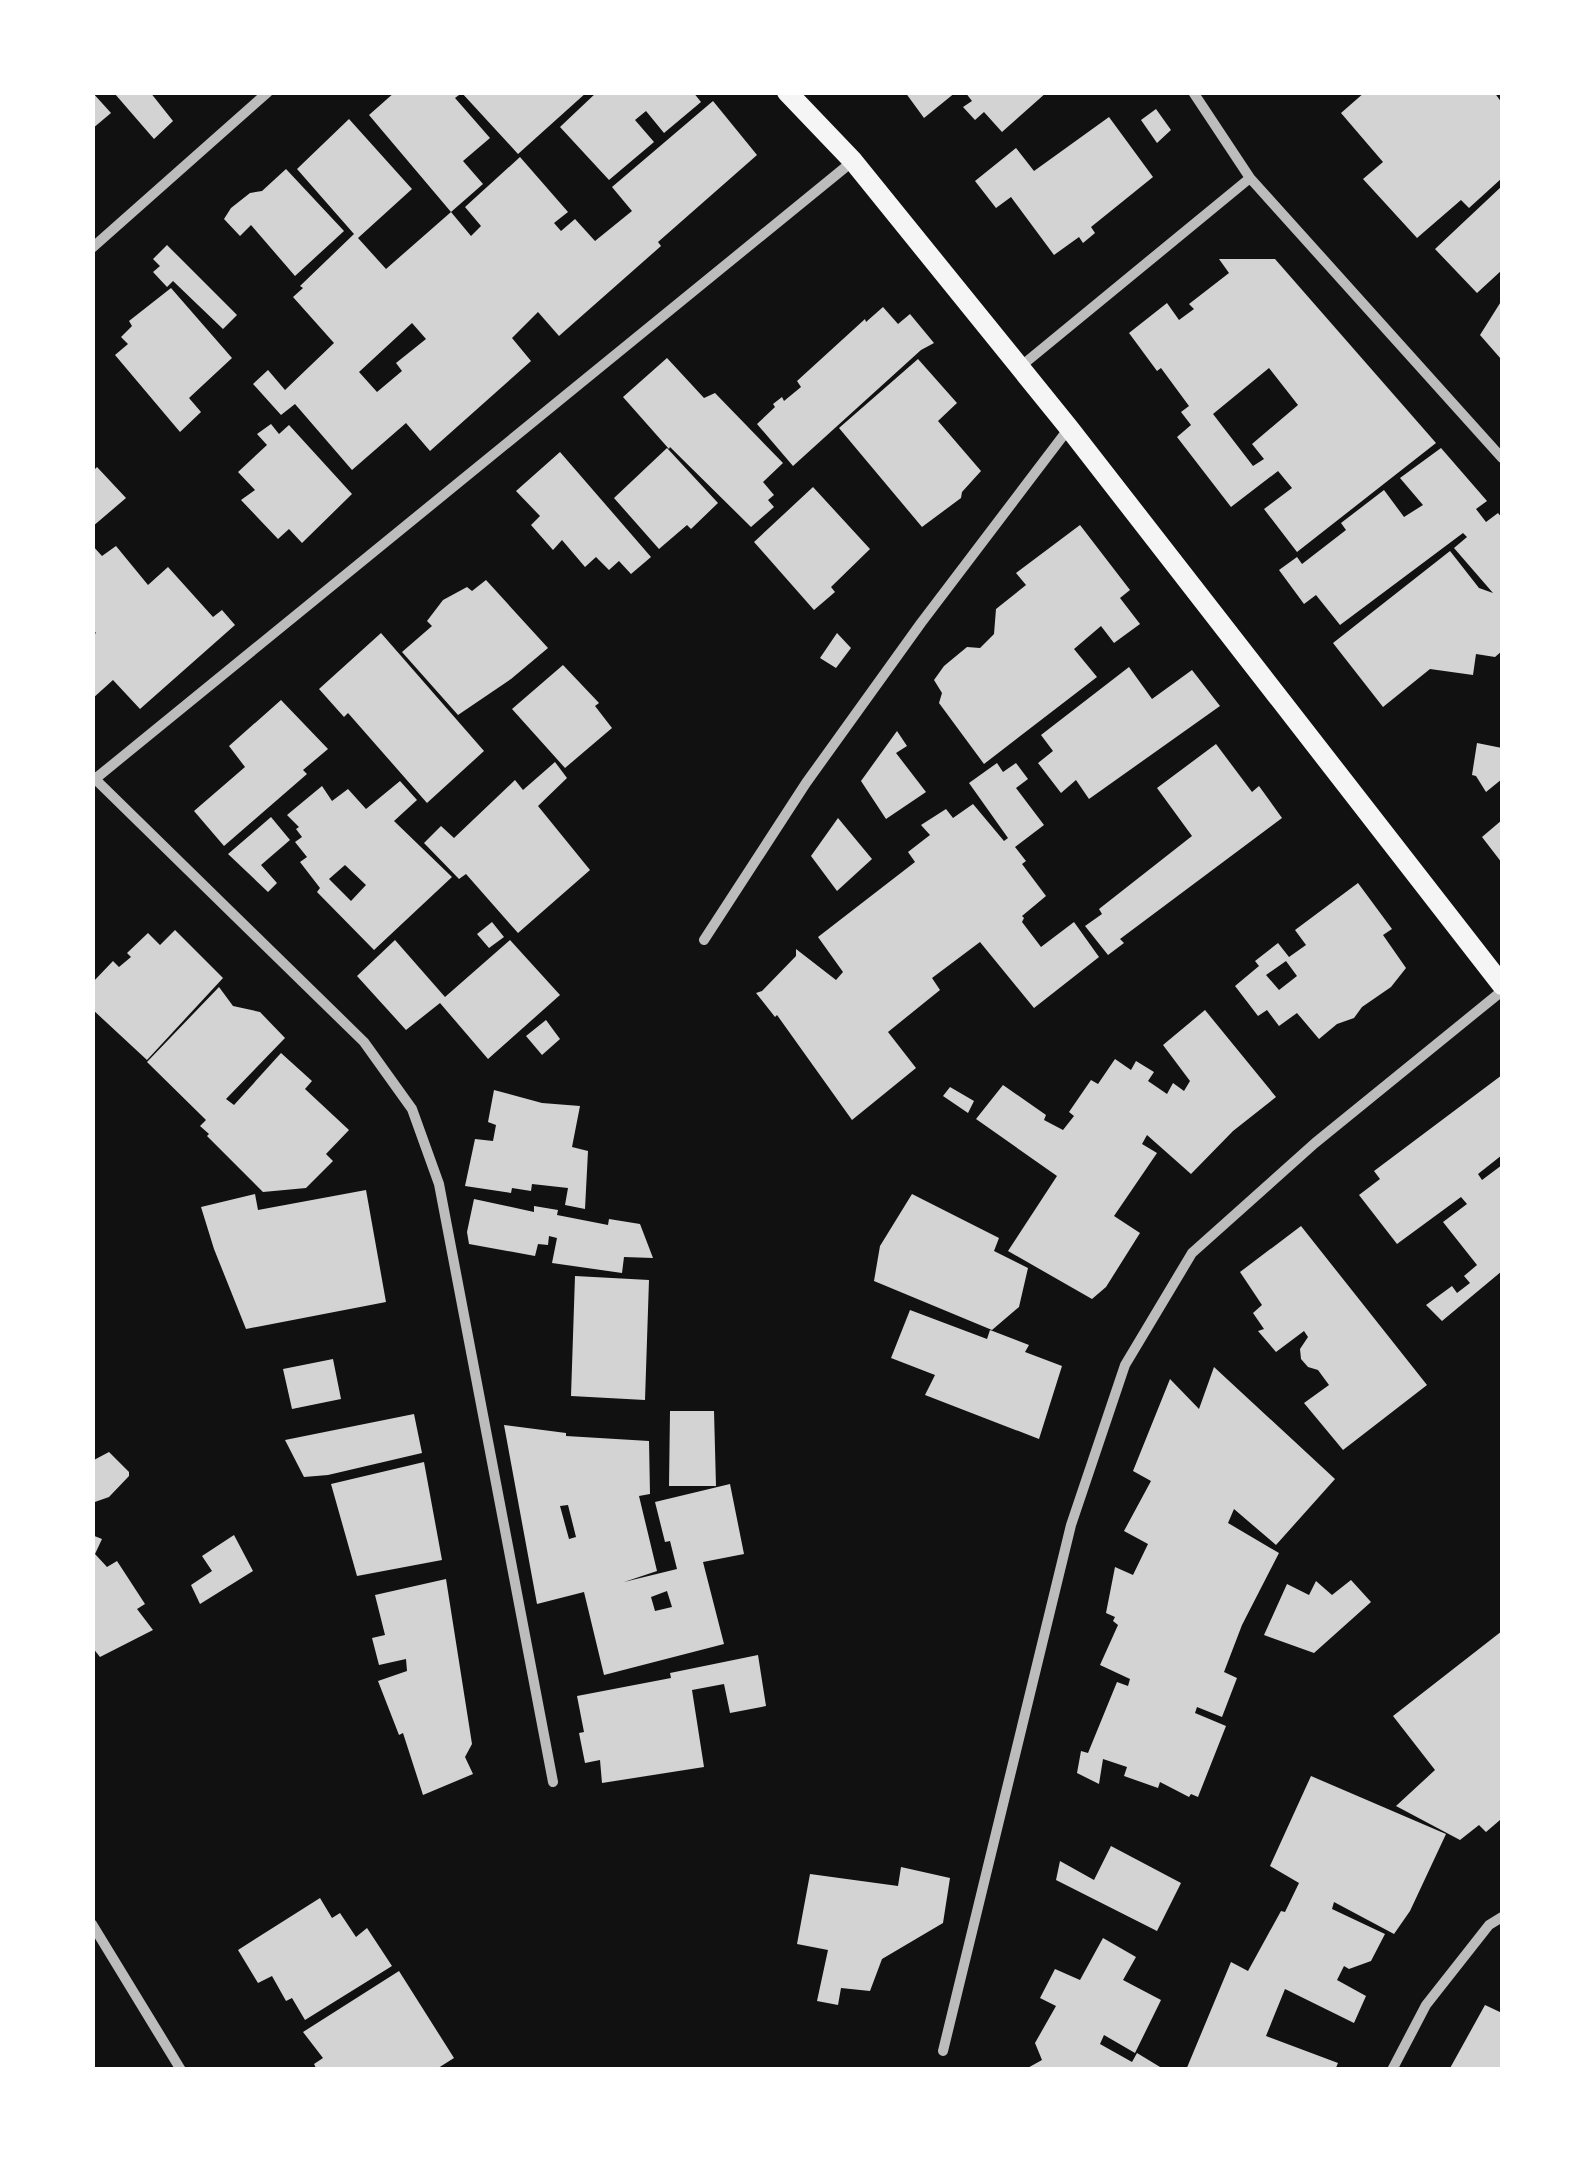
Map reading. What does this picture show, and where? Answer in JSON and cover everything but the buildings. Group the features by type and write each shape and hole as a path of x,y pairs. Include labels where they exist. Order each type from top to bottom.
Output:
{"main road":[{"path":"787,92 852,160 1069,428 1502,988"}],"street":[{"path":"92,248 268,92"},
{"path":"1193,92 1250,178 1502,458"},
{"path":"553,1782 439,1184 412,1109 364,1042 94,778 852,160"},
{"path":"1020,367 1250,178"},
{"path":"704,940 806,783 920,623 1069,428"},
{"path":"943,2051 1071,1525 1125,1365 1192,1253 1315,1143 1502,988"},
{"path":"1392,2070 1426,2006 1488,1925 1502,1917"},
{"path":"92,1924 181,2070"}]}
